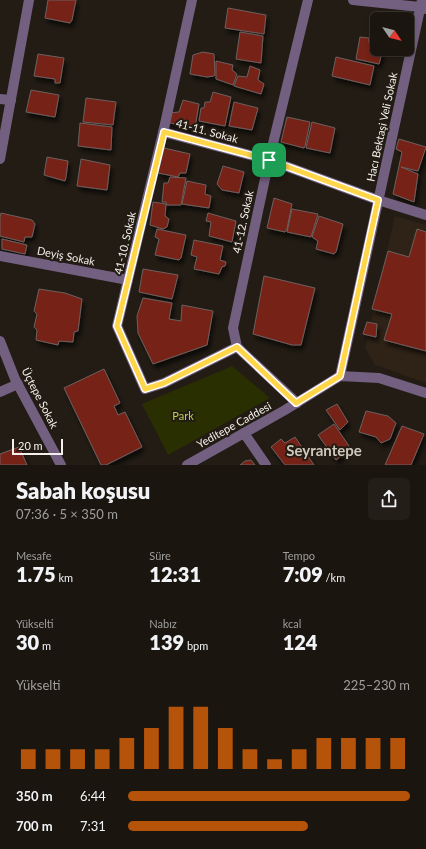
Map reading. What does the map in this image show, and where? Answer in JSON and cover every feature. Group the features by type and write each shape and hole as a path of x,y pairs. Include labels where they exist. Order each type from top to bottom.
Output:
{"street":[{"path":"0,159 12,100 29,0"},
{"name":"41-10. Sokak","path":"192,0 164,132 117,326 145,389 164,383 237,347"},
{"name":"41-12. Sokak","path":"237,347 233,328 269,160 308,0"},
{"path":"353,0 423,5"},
{"name":"Hacı Bektaşi Veli Sokak","path":"340,376 378,200 423,5"},
{"path":"0,99 12,100"},
{"name":"41-11. Sokak","path":"164,132 269,160 378,200 426,215"},
{"name":"Deyiş Sokak","path":"0,256 128,280"},
{"name":"Üçtepe Sokak","path":"0,341 18,384 61,465"},
{"path":"237,347 296,403"},
{"path":"340,376 379,378 426,393"},
{"name":"Yeditepe Caddesi","path":"187,465 296,403 340,376"},
{"path":"0,392 18,384"},
{"path":"244,433 266,465"}],"shaded area":[{"path":"395,216 426,225 426,383 375,365 365,348"}],"green space":[{"name":"Park","path":"232,366 270,398 168,455 142,404"}],"building":[{"path":"48,0 76,0 70,23 45,18"},
{"path":"228,8 266,15 264,34 225,28"},
{"path":"240,32 263,36 261,63 236,59"},
{"path":"360,37 369,38 370,56 381,56 379,64 356,59"},
{"path":"203,52 214,54 214,76 207,77 190,74 193,55"},
{"path":"38,54 64,58 60,83 55,83 55,79 34,76"},
{"path":"336,57 374,66 370,85 332,76"},
{"path":"216,61 233,65 232,70 237,74 233,85 216,79"},
{"path":"250,66 260,70 258,80 264,84 261,94 234,86 238,76 247,77"},
{"path":"31,90 59,95 55,117 26,112"},
{"path":"213,92 231,97 225,126 199,121 201,108 204,108 205,102 210,102"},
{"path":"86,98 116,102 113,125 83,122"},
{"path":"183,100 199,104 195,128 193,129 167,122 169,113 179,112"},
{"path":"234,102 258,108 252,130 229,126"},
{"path":"287,117 310,122 304,148 281,142"},
{"path":"312,122 335,128 330,153 306,148"},
{"path":"80,123 112,127 111,150 78,146"},
{"path":"399,139 426,147 418,171 401,167 418,174 414,202 393,194 402,152 396,149"},
{"path":"164,148 190,154 186,173 180,173 178,177 158,173"},
{"path":"47,157 68,161 65,181 44,175"},
{"path":"81,159 110,165 107,190 77,186"},
{"path":"223,166 244,172 239,193 222,190 217,184"},
{"path":"170,177 186,178 181,205 167,205 166,202 162,202 164,183 168,183"},
{"path":"187,181 206,185 205,194 211,196 209,208 182,204"},
{"path":"274,198 292,204 287,229 285,232 267,228"},
{"path":"153,202 166,204 165,216 169,219 167,227 163,229 150,225"},
{"path":"292,209 318,214 311,237 287,232"},
{"path":"1,213 32,220 35,224 32,237 25,237 24,242 0,236"},
{"path":"208,213 236,221 232,242 209,236 211,222 206,221"},
{"path":"319,216 343,224 336,252 334,254 316,249 318,241 312,237"},
{"path":"157,229 186,235 181,258 179,260 155,255 159,239 155,237"},
{"path":"417,229 426,232 426,351 384,340 392,314 372,309 388,251 409,257"},
{"path":"2,239 27,245 25,254 2,249"},
{"path":"194,240 223,246 220,260 226,262 219,274 194,269 197,257 191,255"},
{"path":"143,269 178,275 172,299 139,292"},
{"path":"264,276 315,288 301,345 292,345 253,334"},
{"path":"39,289 65,293 82,299 78,331 74,332 73,342 59,341 58,345 36,340 37,330 34,327 37,314 34,311"},
{"path":"143,298 172,303 169,319 181,321 182,305 213,311 207,345 153,364 138,333 137,316"},
{"path":"367,322 377,324 376,337 363,334"},
{"path":"104,369 120,403 114,406 118,415 125,412 142,447 106,465 101,465 64,388"},
{"path":"337,404 348,422 340,430 326,410"},
{"path":"366,411 388,416 396,423 390,439 381,443 376,437 359,432"},
{"path":"334,424 351,449 336,460 318,435"},
{"path":"402,426 424,434 411,465 385,465"},
{"path":"295,437 314,465 285,465 271,447 281,439 285,443"},
{"path":"19,447 27,465 0,465 0,454"},
{"path":"251,460 255,465 240,465 245,461"}],"district":[{"name":"Seyrantepe","path":"324,451"}],"route":[{"path":"164,132 269,160 378,200 340,376 296,403 237,347 164,383 145,389 117,326 164,132"}]}
